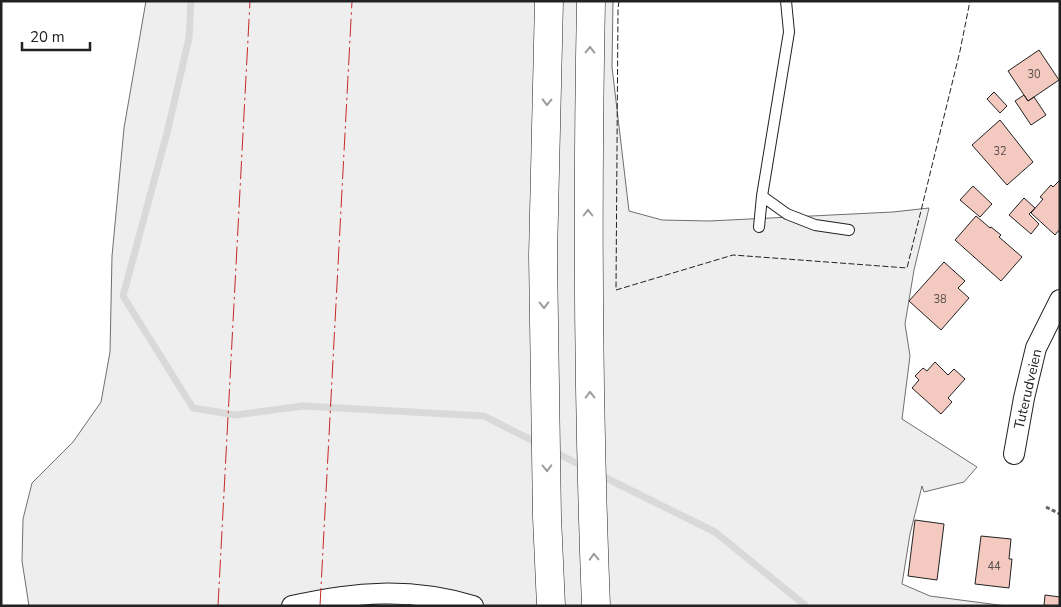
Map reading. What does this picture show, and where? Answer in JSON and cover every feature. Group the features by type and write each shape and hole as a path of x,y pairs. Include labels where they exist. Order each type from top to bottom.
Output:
{"highway":[{"path":"549,1 543,256 547,508 551,606"},
{"path":"591,1 588,262 592,518 596,606"}],"street":[{"name":"Tuterudveien","path":"1014,454 1024,398 1036,348 1060,300"},
{"path":"292,606 342,596 391,592 426,595 472,606"}],"lane":[{"path":"759,227 762,196 789,32 786,1"},
{"path":"762,196 788,214 815,225 849,230"}],"path":[{"path":"1046,507 1060,514"}],"shaded area":[{"path":"146,1 613,1 612,67 629,211 662,220 709,221 893,212 929,208 914,270 905,324 910,356 902,419 977,467 964,482 924,492 922,486 910,534 902,584 930,596 1006,606 29,606 22,561 23,519 32,483 73,442 101,402 110,352 112,256 124,128"}],"building":[{"path":"1039,50 1059,80 1028,101 1008,71"},
{"path":"994,92 1007,106 1000,113 987,99"},
{"path":"1024,95 1028,101 1034,97 1046,115 1031,125 1015,101"},
{"path":"1000,120 1033,162 1007,185 972,145"},
{"path":"1060,180 1060,229 1055,235 1031,213 1043,199 1040,197 1051,185 1053,187"},
{"path":"973,186 992,204 980,217 960,200"},
{"path":"1024,198 1035,208 1029,214 1039,224 1031,234 1009,215"},
{"path":"976,216 1001,235 999,237 1022,257 1001,281 955,240"},
{"path":"944,262 965,281 958,288 969,298 941,330 909,301"},
{"path":"935,362 948,375 954,369 965,379 948,398 952,402 941,414 912,388 919,380 915,376 923,368 927,371"},
{"path":"915,520 944,524 937,580 908,576"},
{"path":"981,536 1011,539 1009,559 1012,559 1009,588 975,584"},
{"path":"1045,595 1060,597 1060,606 1044,606"}],"waterway":[{"path":"191,1 189,38 167,133 123,296 193,408 236,415 303,406 484,416 539,444"},
{"path":"551,450 586,468"},
{"path":"598,474 715,532 806,606"}],"fence":[{"path":"619,1 616,290 733,255 907,268 960,51 970,1"}],"power":[{"path":"218,606 250,1"},
{"path":"320,606 352,1"}]}
